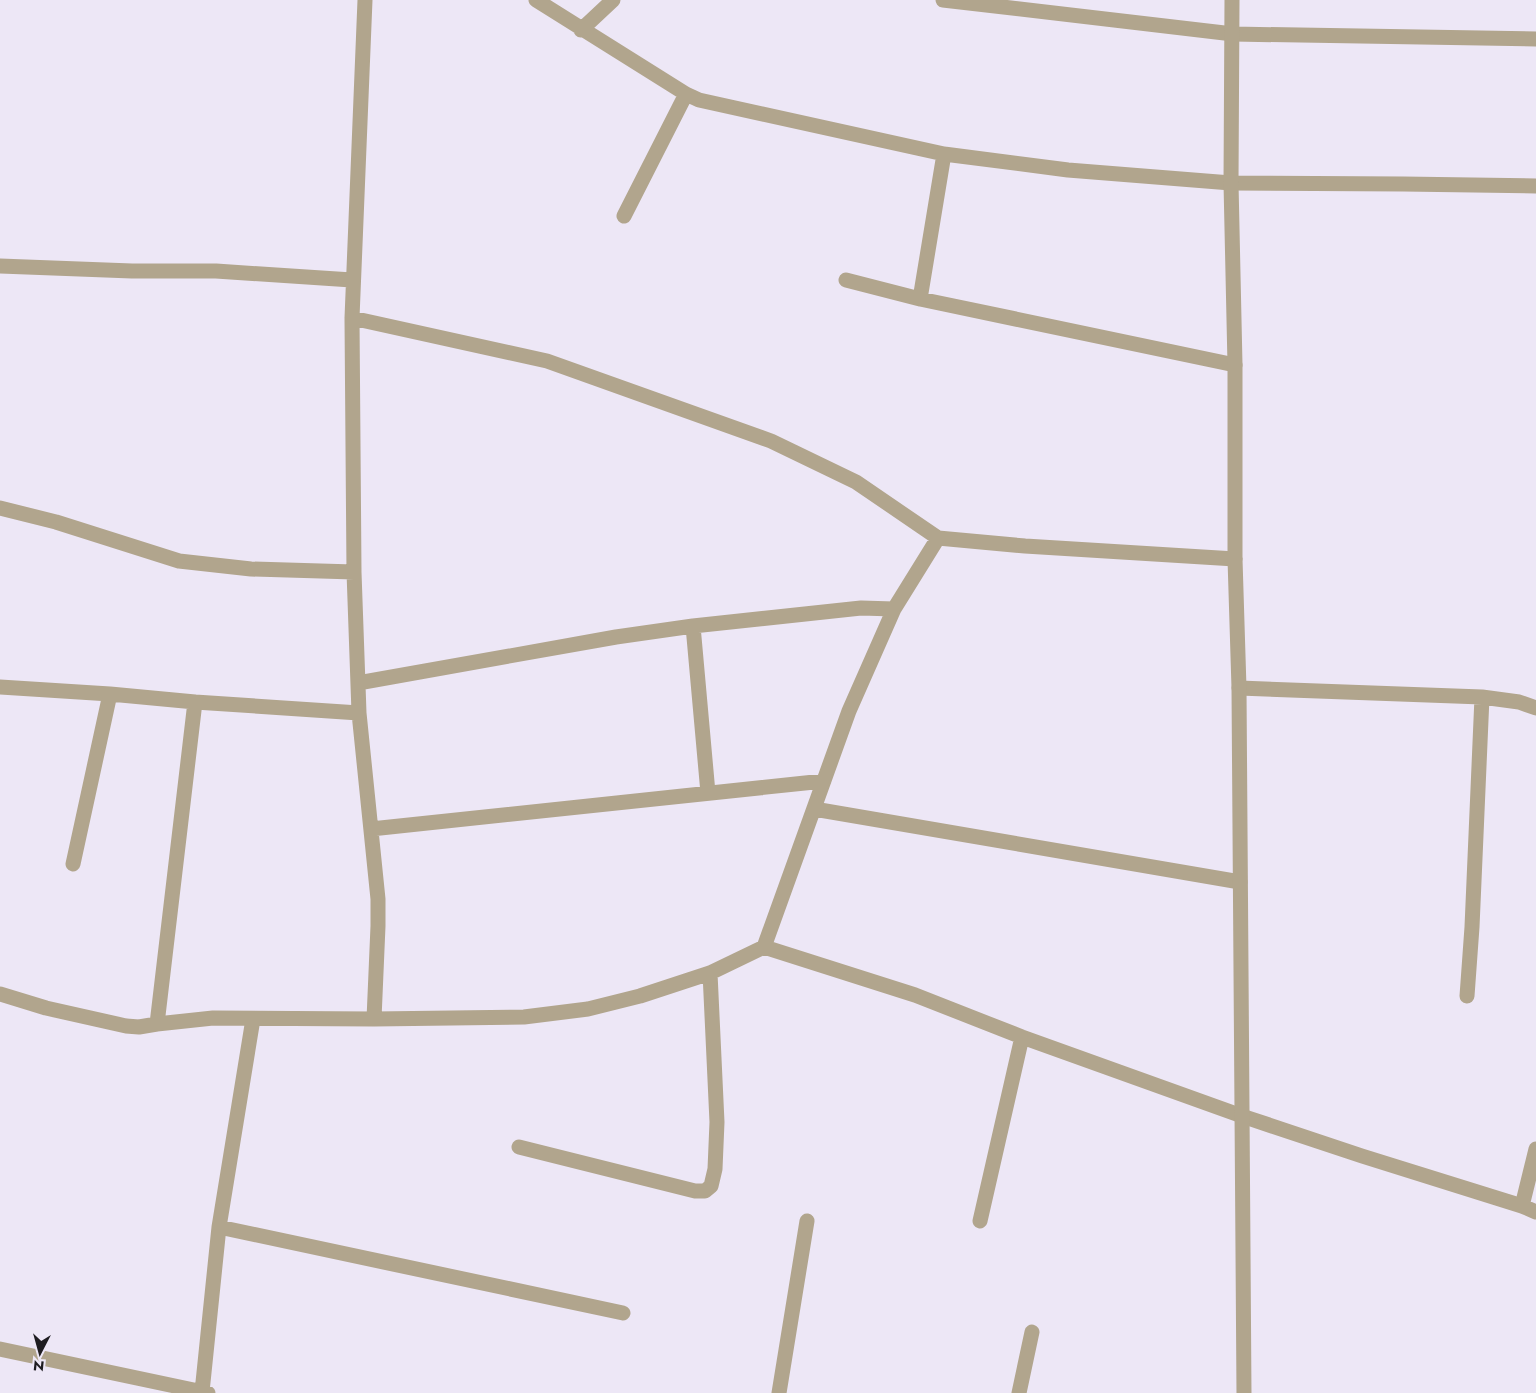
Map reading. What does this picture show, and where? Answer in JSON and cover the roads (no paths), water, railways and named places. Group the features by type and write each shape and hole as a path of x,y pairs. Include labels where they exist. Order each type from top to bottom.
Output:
{"street":[{"path":"365,0 352,280 354,572 359,713 378,899 374,1019"},
{"path":"536,0 581,30 699,100 944,154 1068,170 1231,184 1536,186"},
{"path":"581,30 613,0"},
{"path":"943,0 1233,34 1536,39"},
{"path":"1232,0 1231,184 1235,365 1235,558 1239,688 1244,1393"},
{"path":"624,216 686,94"},
{"path":"920,299 944,154"},
{"path":"0,266 132,271 216,271 352,280"},
{"path":"846,280 920,299 1235,365"},
{"path":"352,318 547,362 771,441 856,482 938,538 1025,546 1235,558"},
{"path":"0,508 70,526 179,561 251,569 354,572"},
{"path":"764,947 849,711 894,609 938,538"},
{"path":"358,683 616,637 693,626 861,608 894,609"},
{"path":"693,626 708,794"},
{"path":"0,687 359,713"},
{"path":"1239,688 1482,697 1519,702 1536,708"},
{"path":"73,864 110,694"},
{"path":"1467,996 1482,697"},
{"path":"157,1024 195,702"},
{"path":"371,829 824,781"},
{"path":"814,809 1240,882"},
{"path":"0,994 46,1008 126,1026 139,1027 212,1018 374,1019 524,1017 588,1009 640,996 710,973 764,947 915,994 1022,1037 1242,1116 1536,1212"},
{"path":"519,1147 695,1191 705,1191 711,1186 715,1169 717,1122 710,973"},
{"path":"0,1349 205,1392 219,1227 253,1019"},
{"path":"980,1221 1022,1037"},
{"path":"1522,1206 1536,1149"},
{"path":"779,1393 807,1221"},
{"path":"219,1227 623,1313"},
{"path":"1019,1393 1032,1332"}]}
